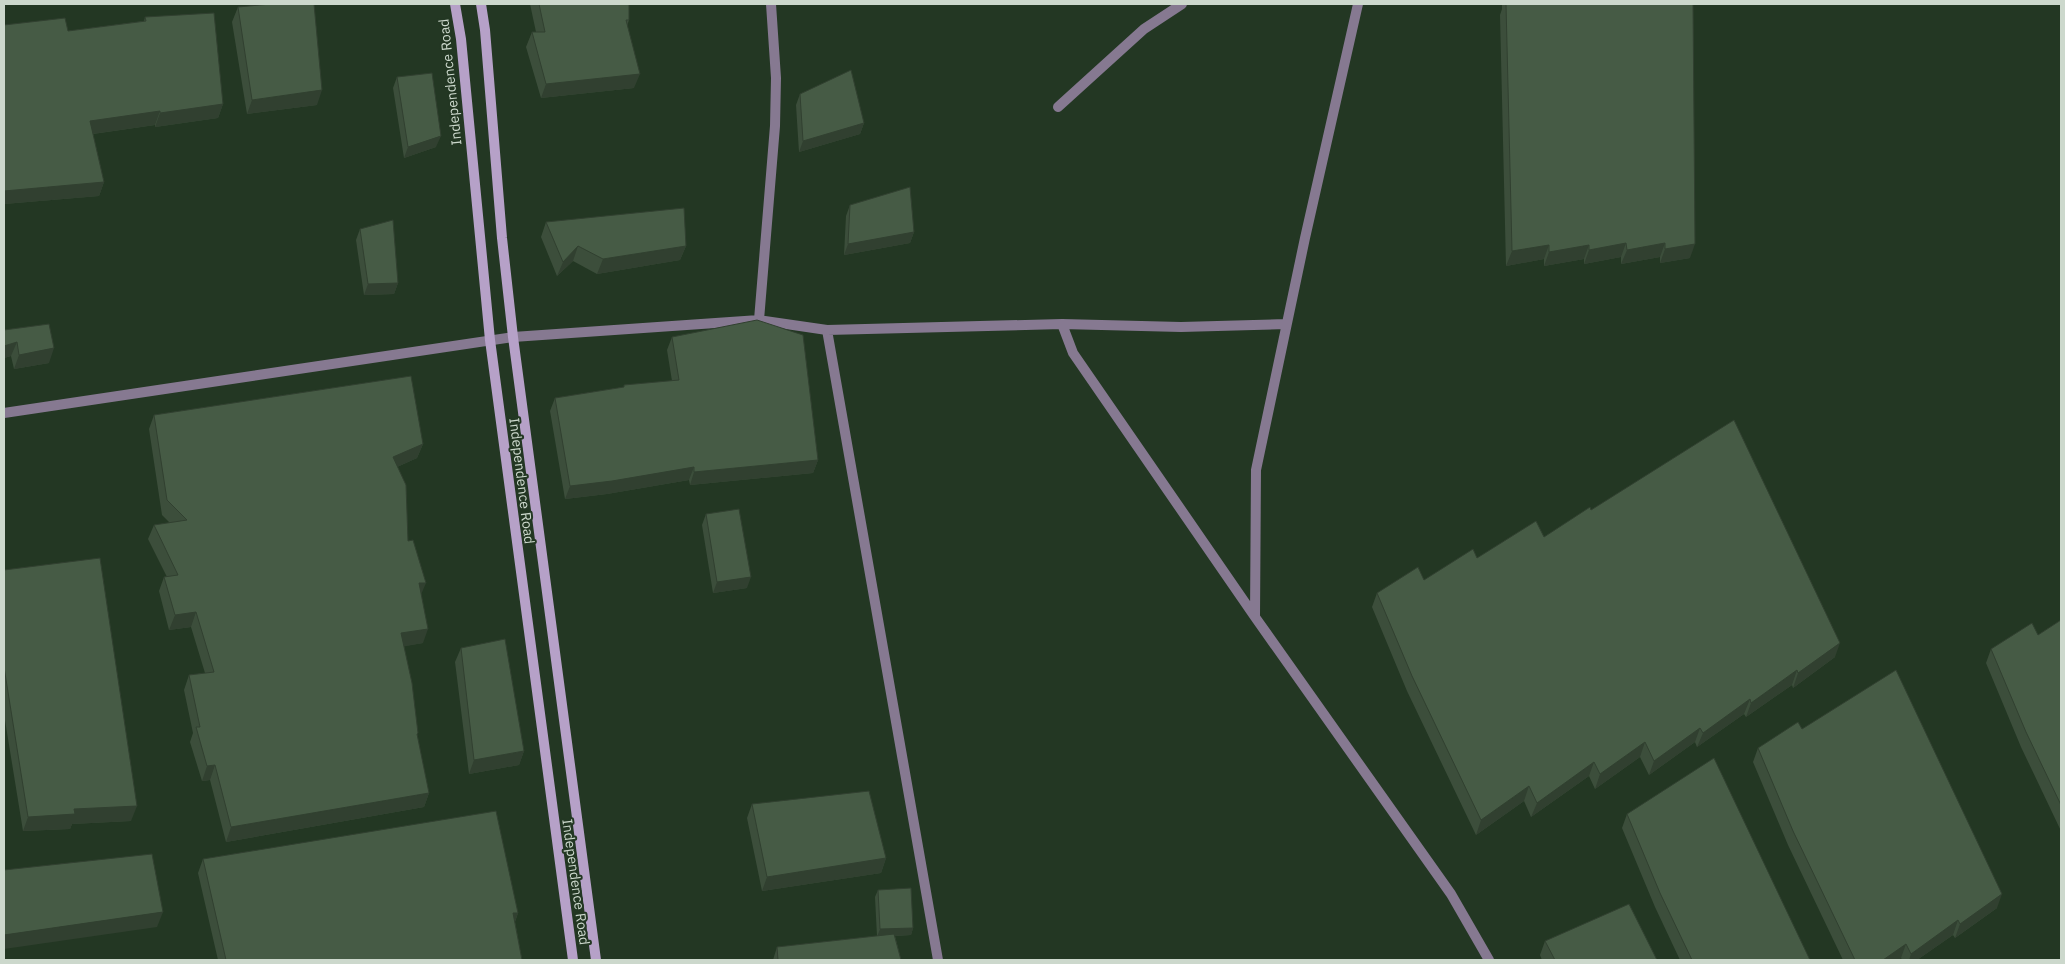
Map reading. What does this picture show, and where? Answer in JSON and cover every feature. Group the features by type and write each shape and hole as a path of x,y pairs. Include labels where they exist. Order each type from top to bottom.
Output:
{"main road":[{"name":"Independence Road","path":"455,4 461,39 479,243 490,340 573,960"},
{"name":"Independence Road","path":"481,4 513,337 596,960"}],"street":[{"path":"759,320 775,126 776,78 771,4"},
{"path":"1058,106 1144,29 1182,4"},
{"path":"1255,617 1256,470 1286,324 1358,4"},
{"path":"4,413 513,337 759,320 827,330 1062,324 1181,327 1286,324"},
{"path":"1062,324 1073,353 1255,617 1451,894 1489,960"},
{"path":"827,330 938,960"}],"building":[{"path":"271,4 314,4 322,90 252,100 238,7"},
{"path":"539,4 629,4 629,20 626,20 640,74 546,84 532,32 545,32"},
{"path":"1506,4 1693,4 1695,244 1665,249 1665,243 1627,250 1626,243 1589,250 1589,245 1549,252 1549,245 1512,251"},
{"path":"214,13 223,104 90,121 104,182 4,191 4,25 65,18 68,31 146,21 145,17"},
{"path":"851,70 864,123 803,141 800,94"},
{"path":"432,73 441,136 408,147 397,77"},
{"path":"910,187 914,232 848,244 850,205"},
{"path":"684,208 686,246 603,259 578,246 563,262 546,222"},
{"path":"393,220 398,283 368,284 360,229"},
{"path":"757,320 803,335 818,460 694,472 694,467 570,486 555,398 624,387 624,385 679,380 672,337"},
{"path":"49,324 54,348 19,355 17,342 4,346 4,330"},
{"path":"411,376 423,444 393,457 406,485 408,541 413,540 426,583 419,583 428,629 401,633 412,683 417,734 429,793 231,827 215,765 207,766 196,727 200,727 189,675 214,672 196,612 175,615 164,577 178,575 154,525 187,520 167,500 154,415"},
{"path":"1734,420 1840,643 1798,673 1797,670 1751,703 1750,699 1703,733 1700,728 1654,761 1645,742 1600,774 1594,762 1537,803 1529,786 1481,820 1412,676 1377,593 1418,567 1424,580 1473,549 1477,558 1536,521 1544,537 1590,507 1591,510"},
{"path":"739,509 751,577 717,582 706,514"},
{"path":"100,558 137,806 74,809 75,814 28,817 4,667 4,570"},
{"path":"2061,620 2061,805 2026,732 1991,649 2032,623 2038,635"},
{"path":"505,639 524,751 474,760 461,648"},
{"path":"1896,670 2002,894 1960,924 1958,920 1911,954 1906,944 1883,960 1855,960 1793,831 1758,748 1798,722 1802,729"},
{"path":"1714,758 1810,960 1692,960 1660,893 1627,814"},
{"path":"869,791 886,858 767,877 752,804"},
{"path":"496,811 518,913 513,913 522,960 226,960 203,859"},
{"path":"152,854 163,912 4,935 4,870"},
{"path":"911,888 913,928 880,929 878,890"},
{"path":"1629,904 1657,960 1555,960 1545,941"},
{"path":"894,934 901,960 778,960 777,947"}]}
